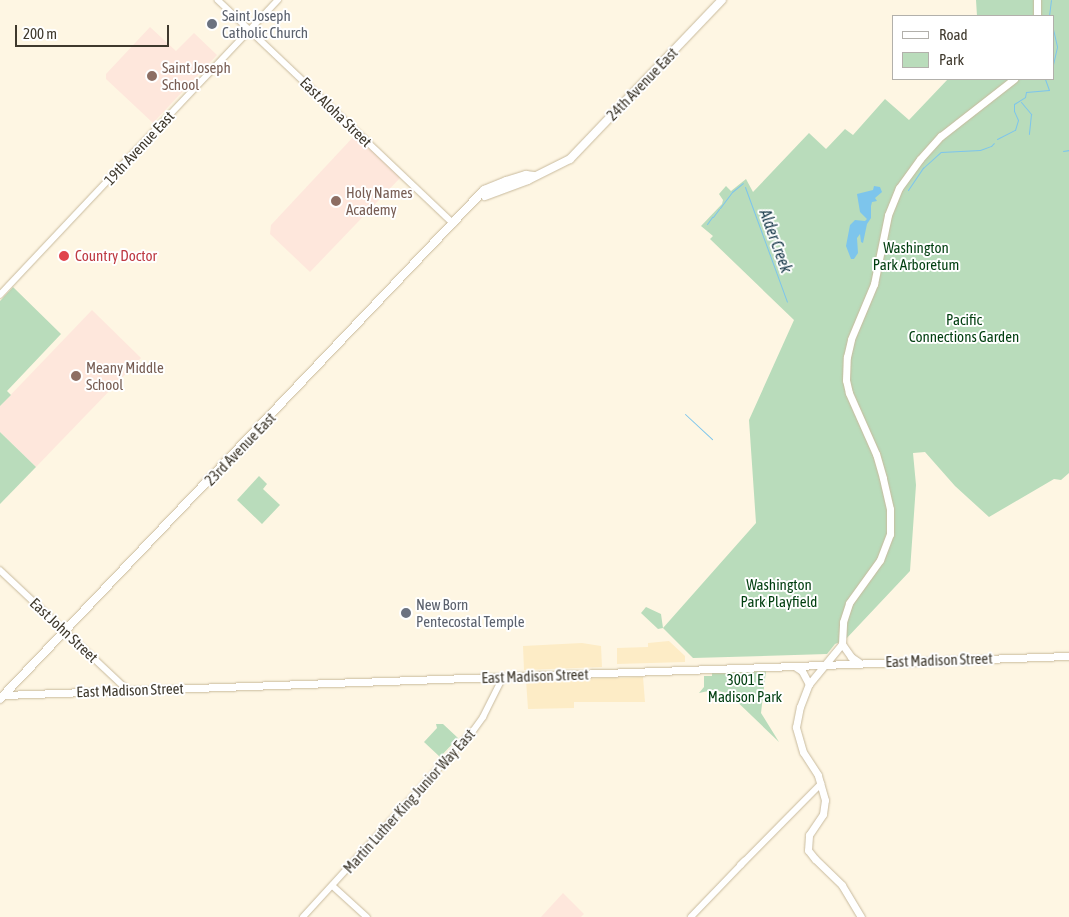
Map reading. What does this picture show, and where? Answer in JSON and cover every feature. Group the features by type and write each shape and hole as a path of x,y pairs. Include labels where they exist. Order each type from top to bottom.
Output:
{"main road":[{"name":"24th Avenue East","path":"534,176 560,165 576,152 722,0"},
{"path":"1037,0 1037,15"},
{"path":"861,917 842,884 808,850 809,835 825,807 821,784 803,752 796,727 800,707 809,684 842,644 843,622 848,603 880,560 890,534 890,509 882,471 849,393 845,369 849,346 878,273 890,209 898,188 935,141 1013,80"},
{"name":"23rd Avenue East","path":"1,696 479,198 494,188 534,176"},
{"path":"842,644 852,657 861,663"},
{"name":"East Madison Street","path":"1,696 1069,656"},
{"path":"796,667 802,671 809,684"}],"street":[{"name":"East Aloha Street","path":"218,0 454,224"},
{"name":"19th Avenue East","path":"0,295 278,0"},
{"name":"East John Street","path":"0,570 128,690"},
{"name":"Martin Luther King Junior Way East","path":"304,917 473,731 484,717 503,677"},
{"path":"691,917 821,784"},
{"path":"334,886 367,917"}],"shaded area":[{"name":"Saint Joseph School","path":"150,27 176,51 194,33 217,55 153,123 106,79 106,74"},
{"name":"Holy Names Academy","path":"355,135 401,177 310,272 270,234 271,225"},
{"name":"Meany Middle School","path":"92,310 141,358 36,467 0,432 0,406"},
{"path":"669,641 685,656 685,662 617,664 617,648 648,647 648,643"},
{"path":"582,643 601,646 602,667 524,670 523,646"},
{"path":"643,677 645,702 574,702 574,708 528,709 526,680"},
{"path":"563,893 584,914 581,917 541,917"}],"green space":[{"name":"Washington Park Arboretum","path":"976,0 1069,0 1069,473 1061,480 1054,479 989,517 955,486 925,452 913,453 916,485 910,571 845,640 835,644 827,654 693,658 663,628 756,523 749,420 794,320 710,239 713,236 701,226 722,204 723,200 719,194 726,186 731,191 746,179 753,192 809,133 826,149 845,129 853,135 885,99 909,120 947,80 1054,80 1054,15 977,15"},
{"path":"13,287 61,334 7,391 11,395 0,406 0,301"},
{"path":"0,432 36,467 0,504"},
{"path":"259,476 267,484 263,489 280,505 262,524 237,500"},
{"path":"646,607 661,614 663,628 658,629 641,613"},
{"name":"3001 E Madison Park","path":"766,671 761,713 779,742 728,693 713,690 699,693 704,687 704,676 712,676 712,673"},
{"path":"436,724 443,724 458,738 440,757 424,742 437,728"}],"water":[{"path":"874,186 880,187 882,192 875,198 877,201 872,202 871,218 867,224 863,243 861,242 860,234 857,238 858,253 854,259 851,259 846,246 850,225 855,220 865,221 867,219 860,212 857,194 873,190"}],"waterway":[{"path":"1049,15 1051,0"},
{"path":"1054,34 1057,47 1054,60"},
{"path":"997,139 1015,130 1018,120 1014,111 1014,104 1025,97 1026,92 1049,90 1045,80"},
{"path":"1021,102 1031,114 1029,134"},
{"path":"908,190 923,168 941,152 980,150 994,143"},
{"path":"1063,151 1069,150"},
{"name":"Alder Creek","path":"720,208 732,192 743,183"},
{"name":"Alder Creek","path":"745,187 787,302"},
{"name":"Alder Creek","path":"713,217 719,209"},
{"name":"Alder Creek","path":"707,224 712,217"},
{"path":"685,414 712,439"}],"place":[{"name":"Saint Joseph Catholic Church","path":"212,24"},
{"name":"Saint Joseph School","path":"152,76"},
{"name":"Holy Names Academy","path":"336,201"},
{"name":"Country Doctor","path":"64,256"},
{"name":"Meany Middle School","path":"76,376"},
{"name":"New Born Pentecostal Temple","path":"406,613"}],"park label":[{"name":"Pacific Connections Garden","path":"964,328"},
{"name":"Washington Park Playfield","path":"779,592"}]}
